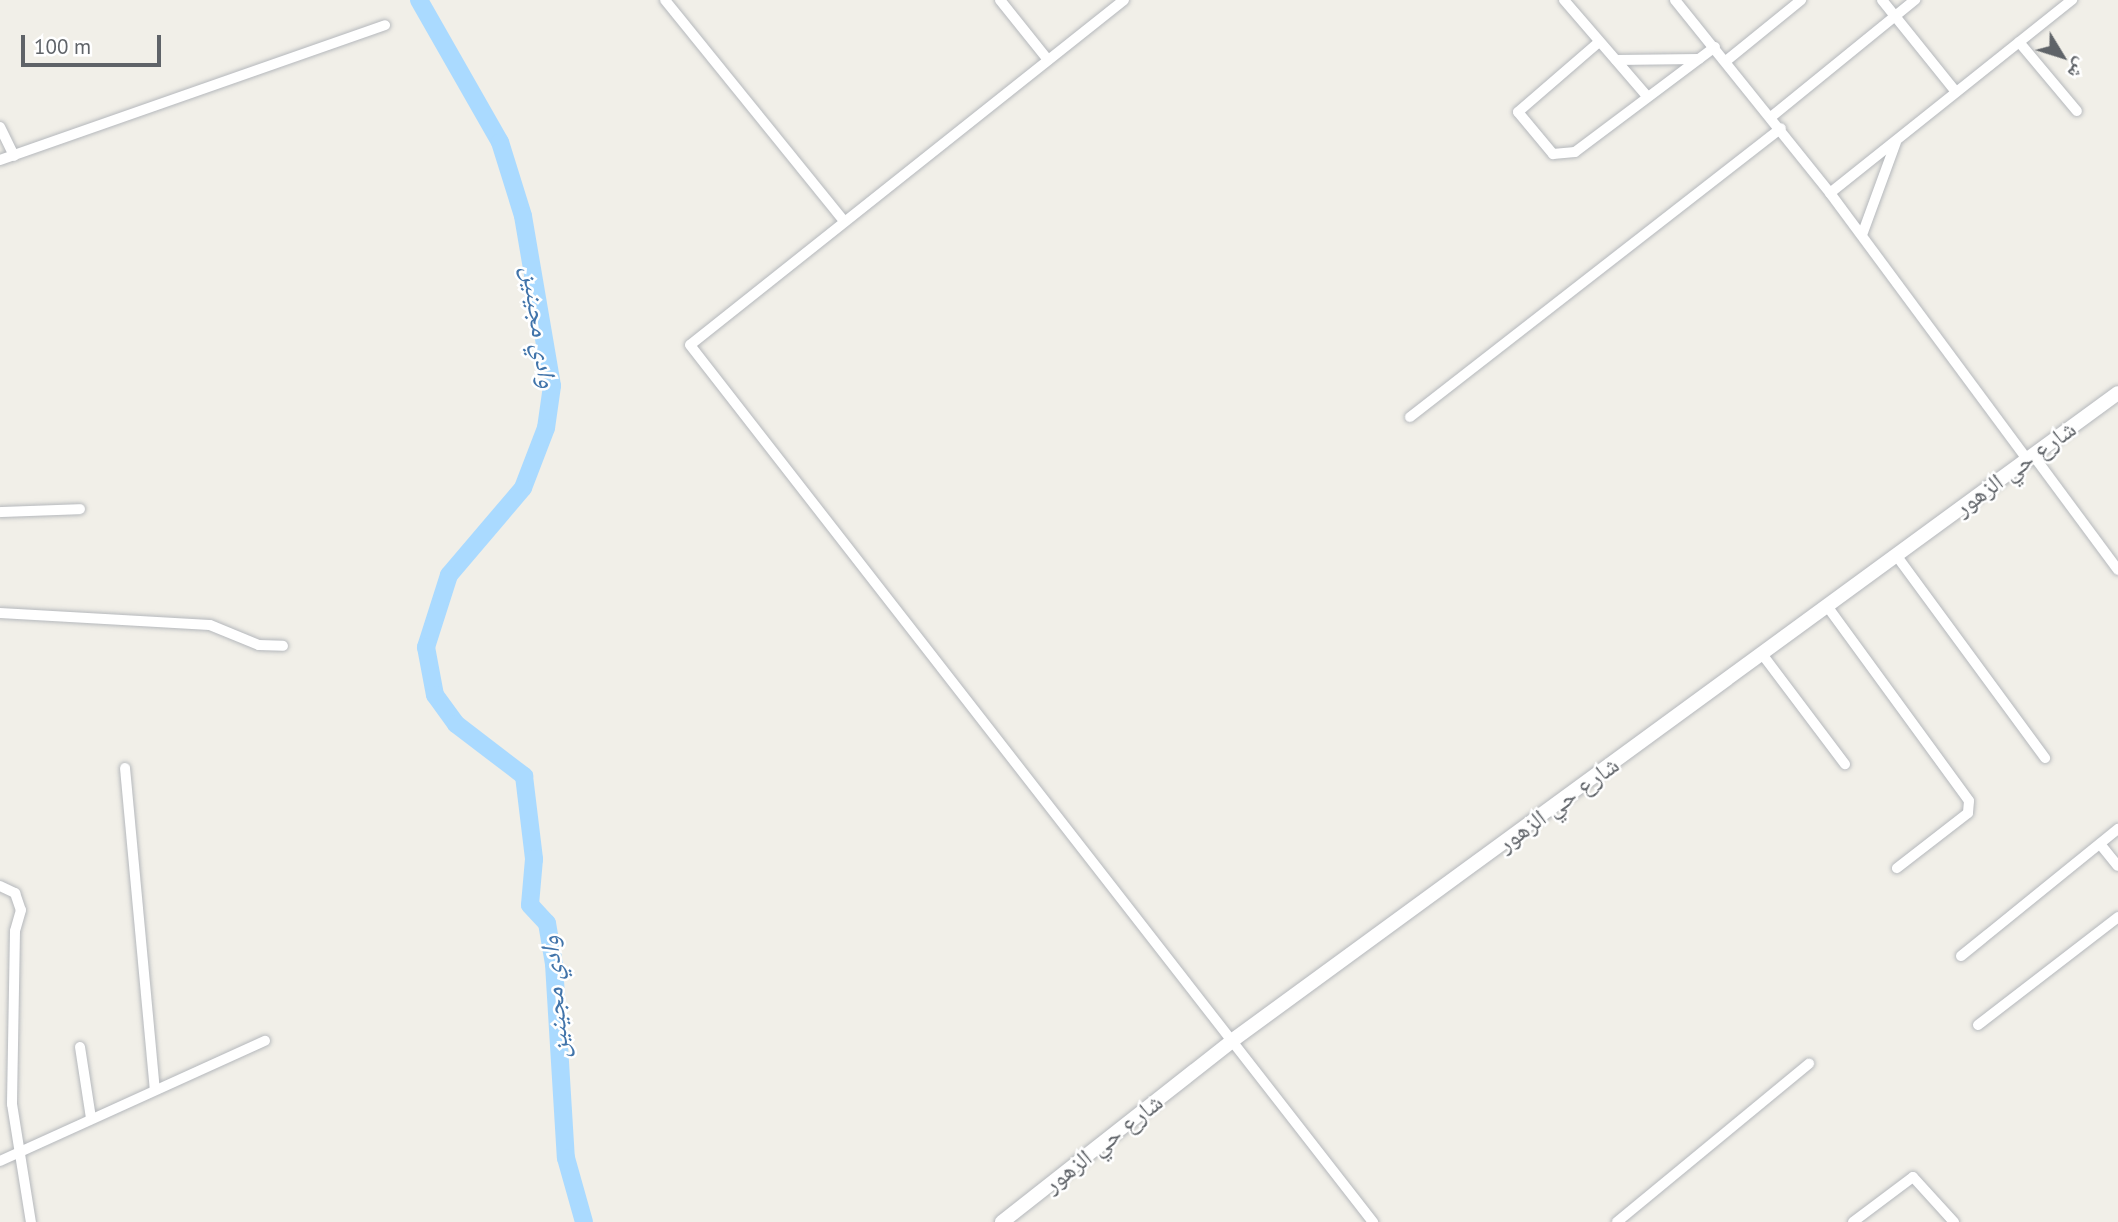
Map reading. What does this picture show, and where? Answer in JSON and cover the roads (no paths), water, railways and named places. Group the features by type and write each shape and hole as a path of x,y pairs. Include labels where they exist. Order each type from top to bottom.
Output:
{"street":[{"path":"665,0 844,221"},
{"path":"1000,0 1048,60"},
{"path":"1124,0 1111,4 1048,60 690,345 783,471 1233,1040 1373,1222"},
{"path":"1564,0 1647,96"},
{"path":"1882,0 1956,92"},
{"path":"1770,117 1915,0"},
{"path":"1830,192 2072,0"},
{"path":"1682,2 2118,570"},
{"path":"1726,61 1793,2"},
{"path":"0,160 384,25"},
{"path":"1599,42 1518,118 1553,154 1567,156 1715,47"},
{"path":"2019,43 2077,111"},
{"path":"1616,60 1699,59"},
{"path":"0,127 14,156"},
{"path":"1410,417 1781,128"},
{"path":"1862,235 1896,141"},
{"name":"شارع حي الزهور","path":"1002,1222 1233,1040 2117,396"},
{"path":"0,512 80,509"},
{"path":"1896,555 2045,758"},
{"path":"1827,606 1969,801 1968,813 1896,868"},
{"path":"0,613 210,625 259,645 283,646"},
{"path":"1762,654 1845,764"},
{"path":"125,768 155,1089"},
{"path":"1961,956 2118,829"},
{"path":"2100,844 2118,866"},
{"path":"0,886 15,893 21,910 12,1063 19,1151 30,1222"},
{"path":"1978,1025 2118,918"},
{"path":"0,1161 265,1041"},
{"path":"79,1046 91,1118"},
{"path":"1617,1222 1809,1064"},
{"path":"1853,1222 1913,1177 1954,1222"}],"waterway":[{"name":"وادي مجينين","path":"419,0 500,142 523,216 552,386 546,428 523,488 449,575 426,647 435,695 456,724 524,776 534,859 530,905 547,923 554,964 566,1158 584,1222"}]}
